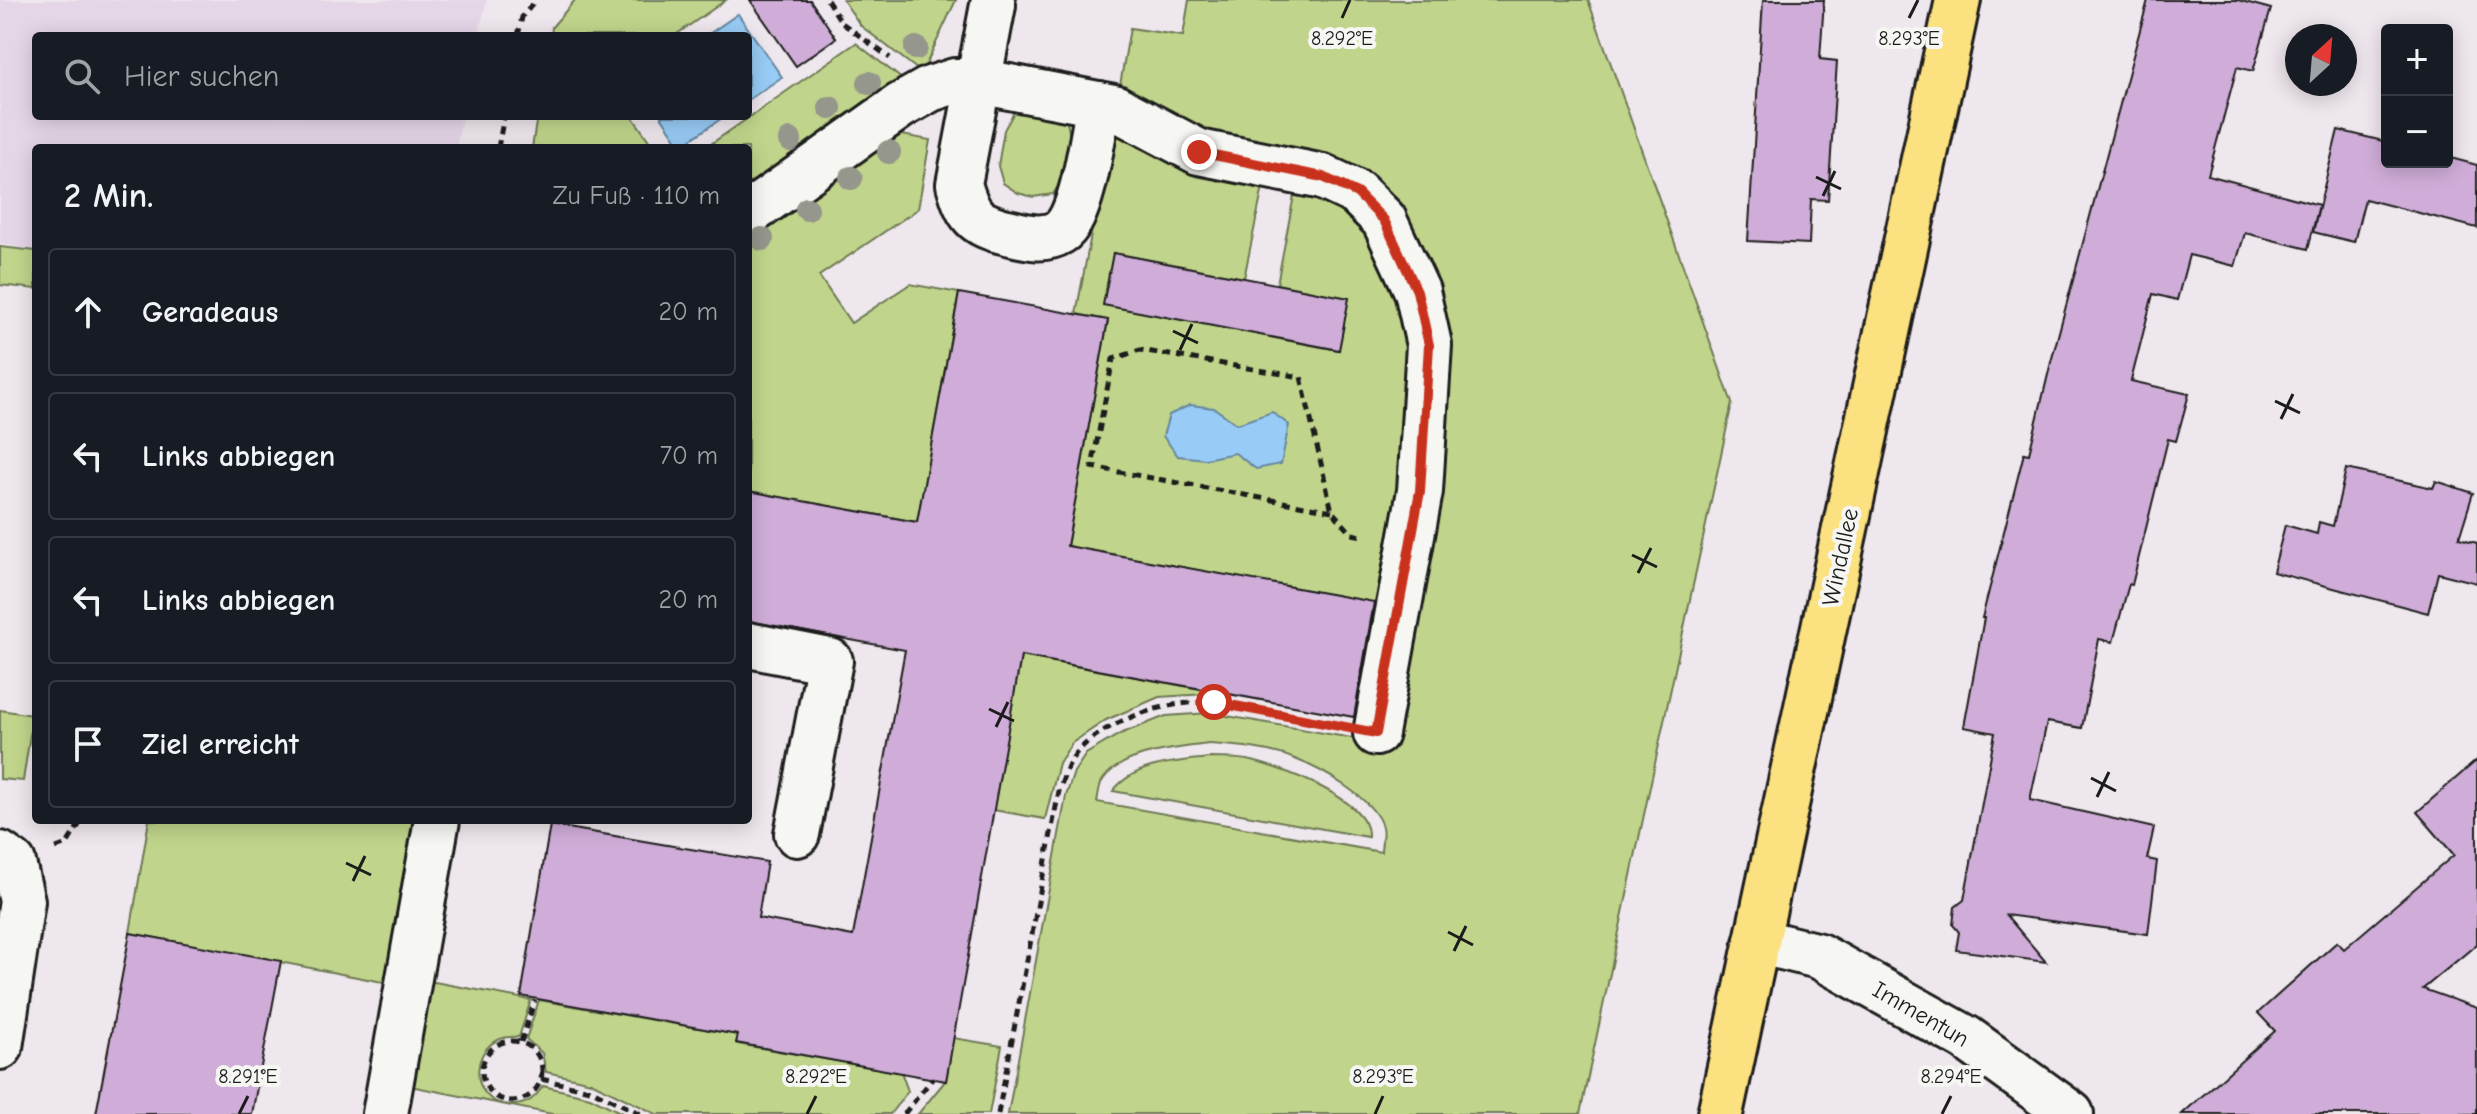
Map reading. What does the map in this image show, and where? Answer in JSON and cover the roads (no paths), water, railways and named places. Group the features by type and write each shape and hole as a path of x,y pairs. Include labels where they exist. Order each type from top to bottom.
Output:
{"main road":[{"name":"Windallee","path":"1720,1114 1958,0"}],"street":[{"path":"993,5 959,184 967,212 988,228 1038,239 1063,231 1078,207 1099,104"},
{"path":"752,211 900,106 930,89 955,81 978,81 1114,107 1199,152 1323,177 1357,193 1384,220 1417,291 1429,345 1420,491 1376,733"},
{"path":"752,646 830,661 797,834"},
{"path":"385,1114 436,824"},
{"path":"0,1047 22,901 7,859"},
{"name":"Immentun","path":"1757,941 1819,956 1966,1038 2071,1114"}],"water":[{"path":"738,14 751,32 712,32"},
{"path":"752,34 782,77 752,97"},
{"path":"664,120 719,120 684,144 680,144"},
{"path":"1190,405 1214,408 1237,424 1272,412 1289,425 1281,464 1256,469 1235,453 1205,459 1178,456 1163,436 1169,415"}]}
